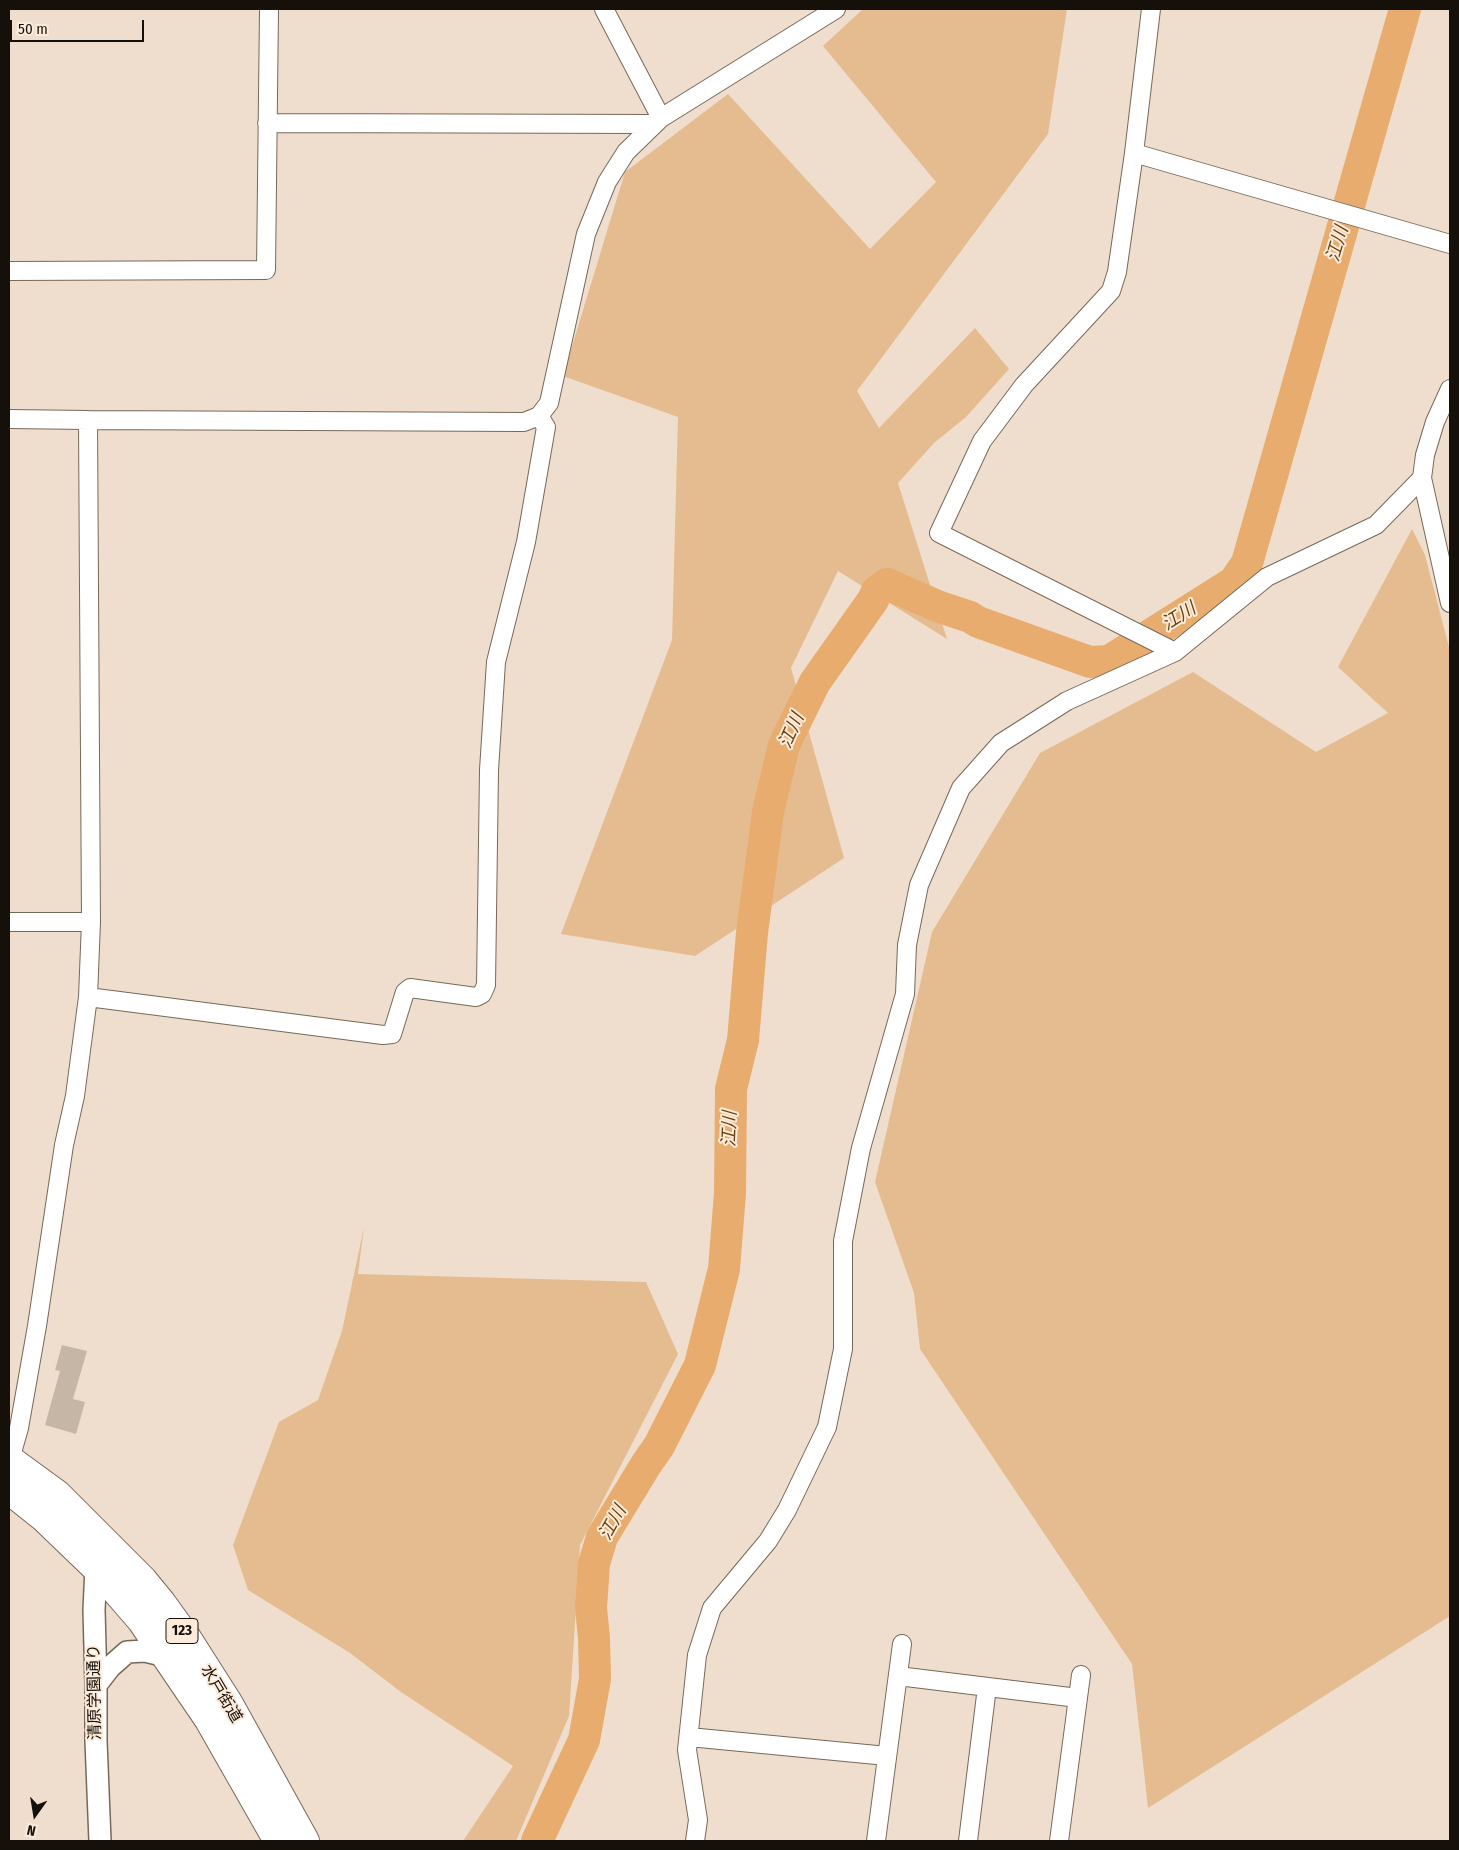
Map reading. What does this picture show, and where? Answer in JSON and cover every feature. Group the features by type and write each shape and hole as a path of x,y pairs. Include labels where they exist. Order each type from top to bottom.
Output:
{"highway":[{"name":"水戸街道","path":"9,1461 57,1494 104,1558 141,1620 209,1720 278,1841"},
{"name":"水戸街道","path":"9,1490 43,1517 104,1558 143,1580 187,1638 229,1704 305,1841"}],"street":[{"path":"9,271 266,270 268,9"},
{"path":"604,9 657,121"},
{"path":"9,419 524,422 539,416 549,403 586,234 607,182 626,152 657,121 836,9"},
{"path":"1152,9 1117,272 1111,291 1024,385 982,441 939,533 1175,652"},
{"path":"267,123 657,121"},
{"path":"1134,154 1450,244"},
{"path":"1450,388 1434,422 1425,455 1422,478 1450,603"},
{"path":"88,998 384,1035 392,1034 405,992 410,988 476,998 482,994 486,985 489,770 496,662 526,542 546,427 539,416"},
{"path":"9,1461 19,1428 37,1326 64,1145 75,1096 88,998 90,922 88,420"},
{"path":"695,1841 698,1820 687,1750 697,1655 712,1608 768,1541 787,1510 827,1427 843,1349 843,1241 861,1148 904,994 908,945 919,885 961,788 1001,743 1067,701 1175,652 1267,577 1376,525 1422,478"},
{"path":"9,922 90,922"},
{"name":"清原学園通り","path":"100,1841 94,1610 104,1558"},
{"path":"876,1841 902,1644"},
{"path":"96,1685 113,1663 126,1652 145,1651 166,1656"},
{"path":"1059,1841 1081,1675"},
{"path":"898,1676 1078,1698"},
{"path":"968,1841 988,1687"},
{"path":"689,1737 887,1756"}],"shaded area":[{"path":"863,9 1067,9 1048,134 857,391 879,428 975,328 1009,369 966,417 934,443 898,483 947,639 838,571 791,668 844,858 695,956 561,934 672,640 678,417 563,376 625,172 728,94 870,249 936,182 823,46"},
{"path":"1412,529 1425,555 1450,651 1450,1616 1148,1808 1132,1664 920,1349 914,1293 875,1182 932,932 1040,753 1193,672 1316,752 1388,713 1338,667"},
{"path":"364,1227 358,1274 646,1282 678,1354 580,1545 569,1716 516,1841 463,1841 513,1766 401,1692 350,1653 248,1590 233,1545 279,1422 318,1400 342,1331"}],"building":[{"path":"62,1345 87,1351 73,1399 85,1402 76,1434 45,1425 60,1371 55,1370"}],"waterway":[{"name":"江川","path":"537,1841 584,1740 595,1679 591,1608 594,1564 602,1537 659,1446 700,1365 724,1269 730,1193 731,1089 743,1040 752,933 768,812 784,745 815,682 873,600 877,591 887,584 937,606 970,617 978,622 1090,662 1109,661 1234,582 1247,563 1405,9"}]}
